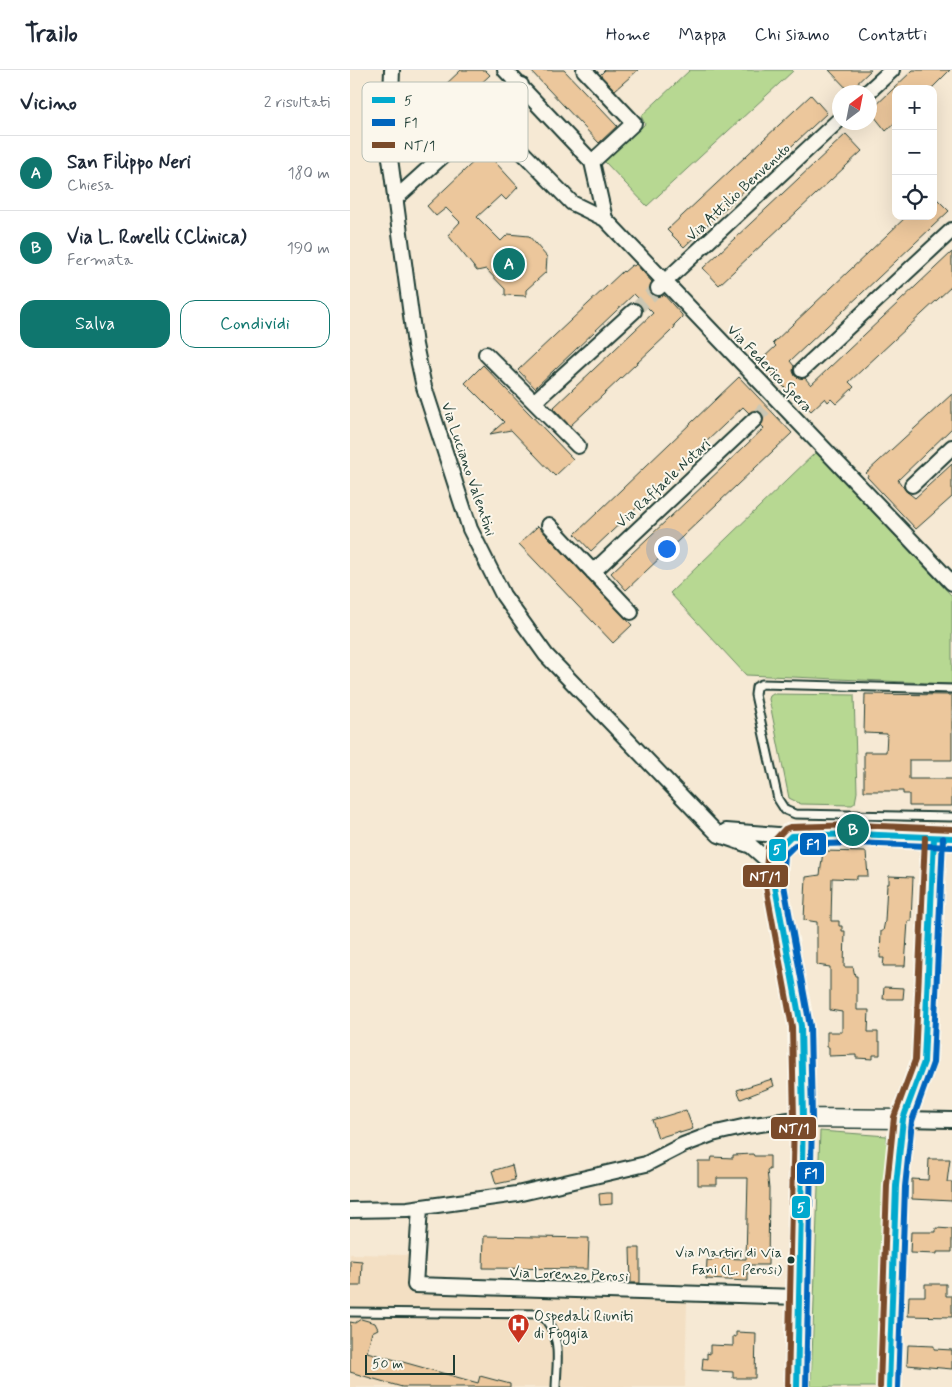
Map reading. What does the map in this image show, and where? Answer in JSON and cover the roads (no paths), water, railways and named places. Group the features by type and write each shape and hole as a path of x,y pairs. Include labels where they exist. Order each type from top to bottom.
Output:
{"street":[{"path":"505,70 517,82"},
{"path":"584,70 634,123 592,162"},
{"path":"876,85 892,70"},
{"path":"528,93 592,162 605,219"},
{"name":"Via Attilio Benvenuto","path":"661,285 832,126"},
{"path":"528,158 572,203 605,219"},
{"name":"Via Luciano Valentini","path":"390,162 415,345 424,388 470,529 503,595 546,655 711,828 720,835 751,846 775,867"},
{"path":"395,199 436,162"},
{"name":"Via Federico Spera","path":"605,219 661,285 771,402 952,583"},
{"path":"802,370 952,230"},
{"path":"534,402 634,311"},
{"path":"486,354 578,446"},
{"name":"Via Raffaele Notari","path":"593,572 755,418"},
{"path":"912,485 952,447"},
{"path":"549,525 630,612"},
{"path":"711,828 729,832 791,836 855,834 952,838"},
{"path":"791,836 776,851 774,880 801,1026 803,1118 797,1387"},
{"path":"889,1387 896,1186 903,1119 924,1062 934,838"},
{"path":"350,1210 420,1208 517,1194 646,1164 682,1145 712,1134 747,1126 803,1118 952,1120"},
{"name":"Via Lorenzo Perosi","path":"420,1208 415,1286 799,1297"}],"lane":[{"path":"952,689 762,684 756,687 755,695 778,799 785,810 795,814 952,817"},
{"path":"350,1312 540,1314 548,1322 557,1340 556,1387"}],"tunnel":[{"path":"634,311 658,288"},
{"path":"755,419 767,406"}],"place":[{"name":"San Filippo Neri","path":"509,264"},
{"name":"Via L. Rovelli (Clinica)","path":"853,830"},
{"name":"Via Martiri di Via Fani (L. Perosi)","path":"791,1260"},
{"name":"Ospedali Riuniti di Foggia","path":"518,1344"}]}
